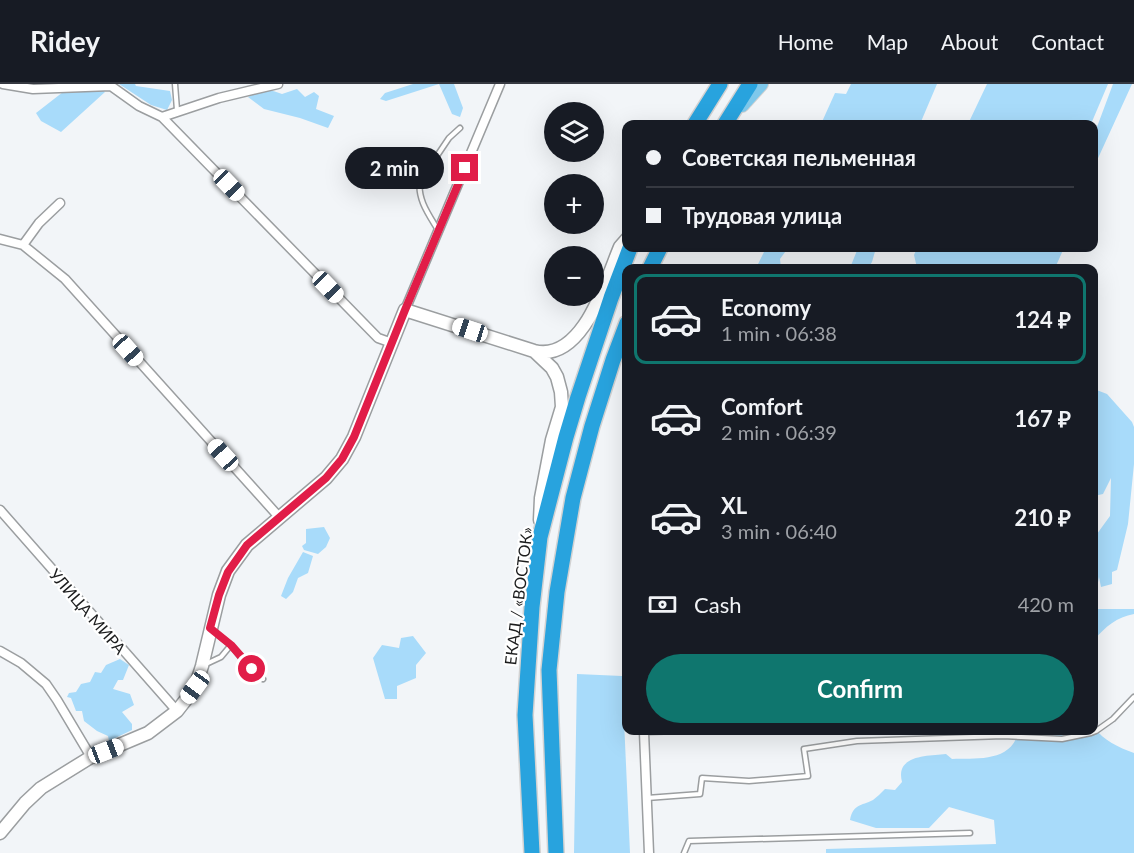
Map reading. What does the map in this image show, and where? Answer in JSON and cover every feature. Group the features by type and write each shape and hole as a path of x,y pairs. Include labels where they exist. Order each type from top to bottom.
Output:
{"highway":[{"path":"698,120 720,84"},
{"path":"727,120 750,84"},
{"name":"ЕКАД / «ВОСТОК»","path":"532,853 525,715 532,607 540,537 578,397 622,269"},
{"path":"556,853 549,670 557,592 573,498 622,336"}],"main road":[{"path":"728,120 761,84"},
{"path":"0,833 41,788 91,757 148,734 177,711 195,687 219,595 228,572 247,545 326,478 342,459 354,437 405,310 534,351 557,349 575,337 592,311 622,245"},
{"path":"534,351 552,368 557,377 562,407 552,440 540,498 540,537"}],"street":[{"path":"3,84 33,89 111,86 139,106 162,117 378,338 392,343"},
{"path":"162,117 219,98 278,84"},
{"path":"405,310 500,84"},
{"path":"23,245 39,223 60,203"},
{"path":"0,240 23,245 65,279 280,518"},
{"name":"УЛИЦА МИРА","path":"0,510 177,711"},
{"path":"0,651 21,663 46,684 91,757"},
{"path":"644,735 649,853"}],"lane":[{"path":"175,84 178,112"},
{"path":"439,230 423,203 419,188 420,181 449,138 460,128"},
{"path":"210,628 231,645 263,679"},
{"path":"202,666 221,657 231,645"},
{"path":"1098,729 1113,719 1134,697"},
{"path":"646,798 700,794 702,778 748,781 808,776 804,749 857,741 1003,736 1062,739 1081,735"},
{"path":"684,853 689,841 970,833"}],"shaded area":[{"path":"119,84 135,84 170,91 172,100 167,110 151,105"},
{"path":"413,84 439,84 386,101 380,99 385,93"},
{"path":"439,84 454,84 463,108 460,117 452,114"},
{"path":"851,84 937,84 922,120 823,120 835,93 846,94"},
{"path":"987,84 1108,84 1093,120 970,120"},
{"path":"1113,84 1132,84 1098,158 1098,124"},
{"path":"100,88 105,92 61,132 41,121 36,113 63,92"},
{"path":"297,89 305,97 314,92 319,96 316,109 334,116 328,128 264,109 248,97 265,91 282,94"},
{"path":"764,252 785,252 780,259 781,264 758,264"},
{"path":"856,252 875,252 871,264 852,264"},
{"path":"915,252 1062,252 1057,264 916,264"},
{"path":"1098,391 1107,394 1134,427 1134,464 1128,524 1117,570 1112,572 1112,584 1101,587 1099,577 1098,582 1098,532 1110,516 1111,478 1103,494 1098,495"},
{"path":"324,527 330,538 326,547 318,554 304,550 302,546 306,543 306,529"},
{"path":"303,552 313,556 308,573 298,578 293,592 286,599 281,596"},
{"path":"1098,609 1134,609 1134,614 1112,623 1098,636"},
{"path":"413,636 426,653 416,665 416,678 397,686 397,699 385,699 373,658 382,645 399,648 401,638"},
{"path":"120,659 129,665 123,680 118,680 113,689 130,694 134,705 122,712 132,724 132,730 109,741 108,736 84,721 82,711 76,711 71,698 67,697 69,693 76,692 81,684 90,682 95,672 101,673 106,665"},
{"path":"577,674 622,676 622,735 625,735 630,853 574,853"},
{"path":"1098,732 1112,743 1134,753 1134,853 826,853 826,849 996,844 994,820 949,807 929,828 876,828 850,820 853,811 858,806 873,800 885,789 895,790 902,782 903,767 914,759 946,754 952,759 988,757 1004,752 1016,739 1015,735 1098,735"}],"route":[{"path":"252,669 231,645 210,628 228,572 247,545 326,478 342,459 354,437 465,168"}]}
